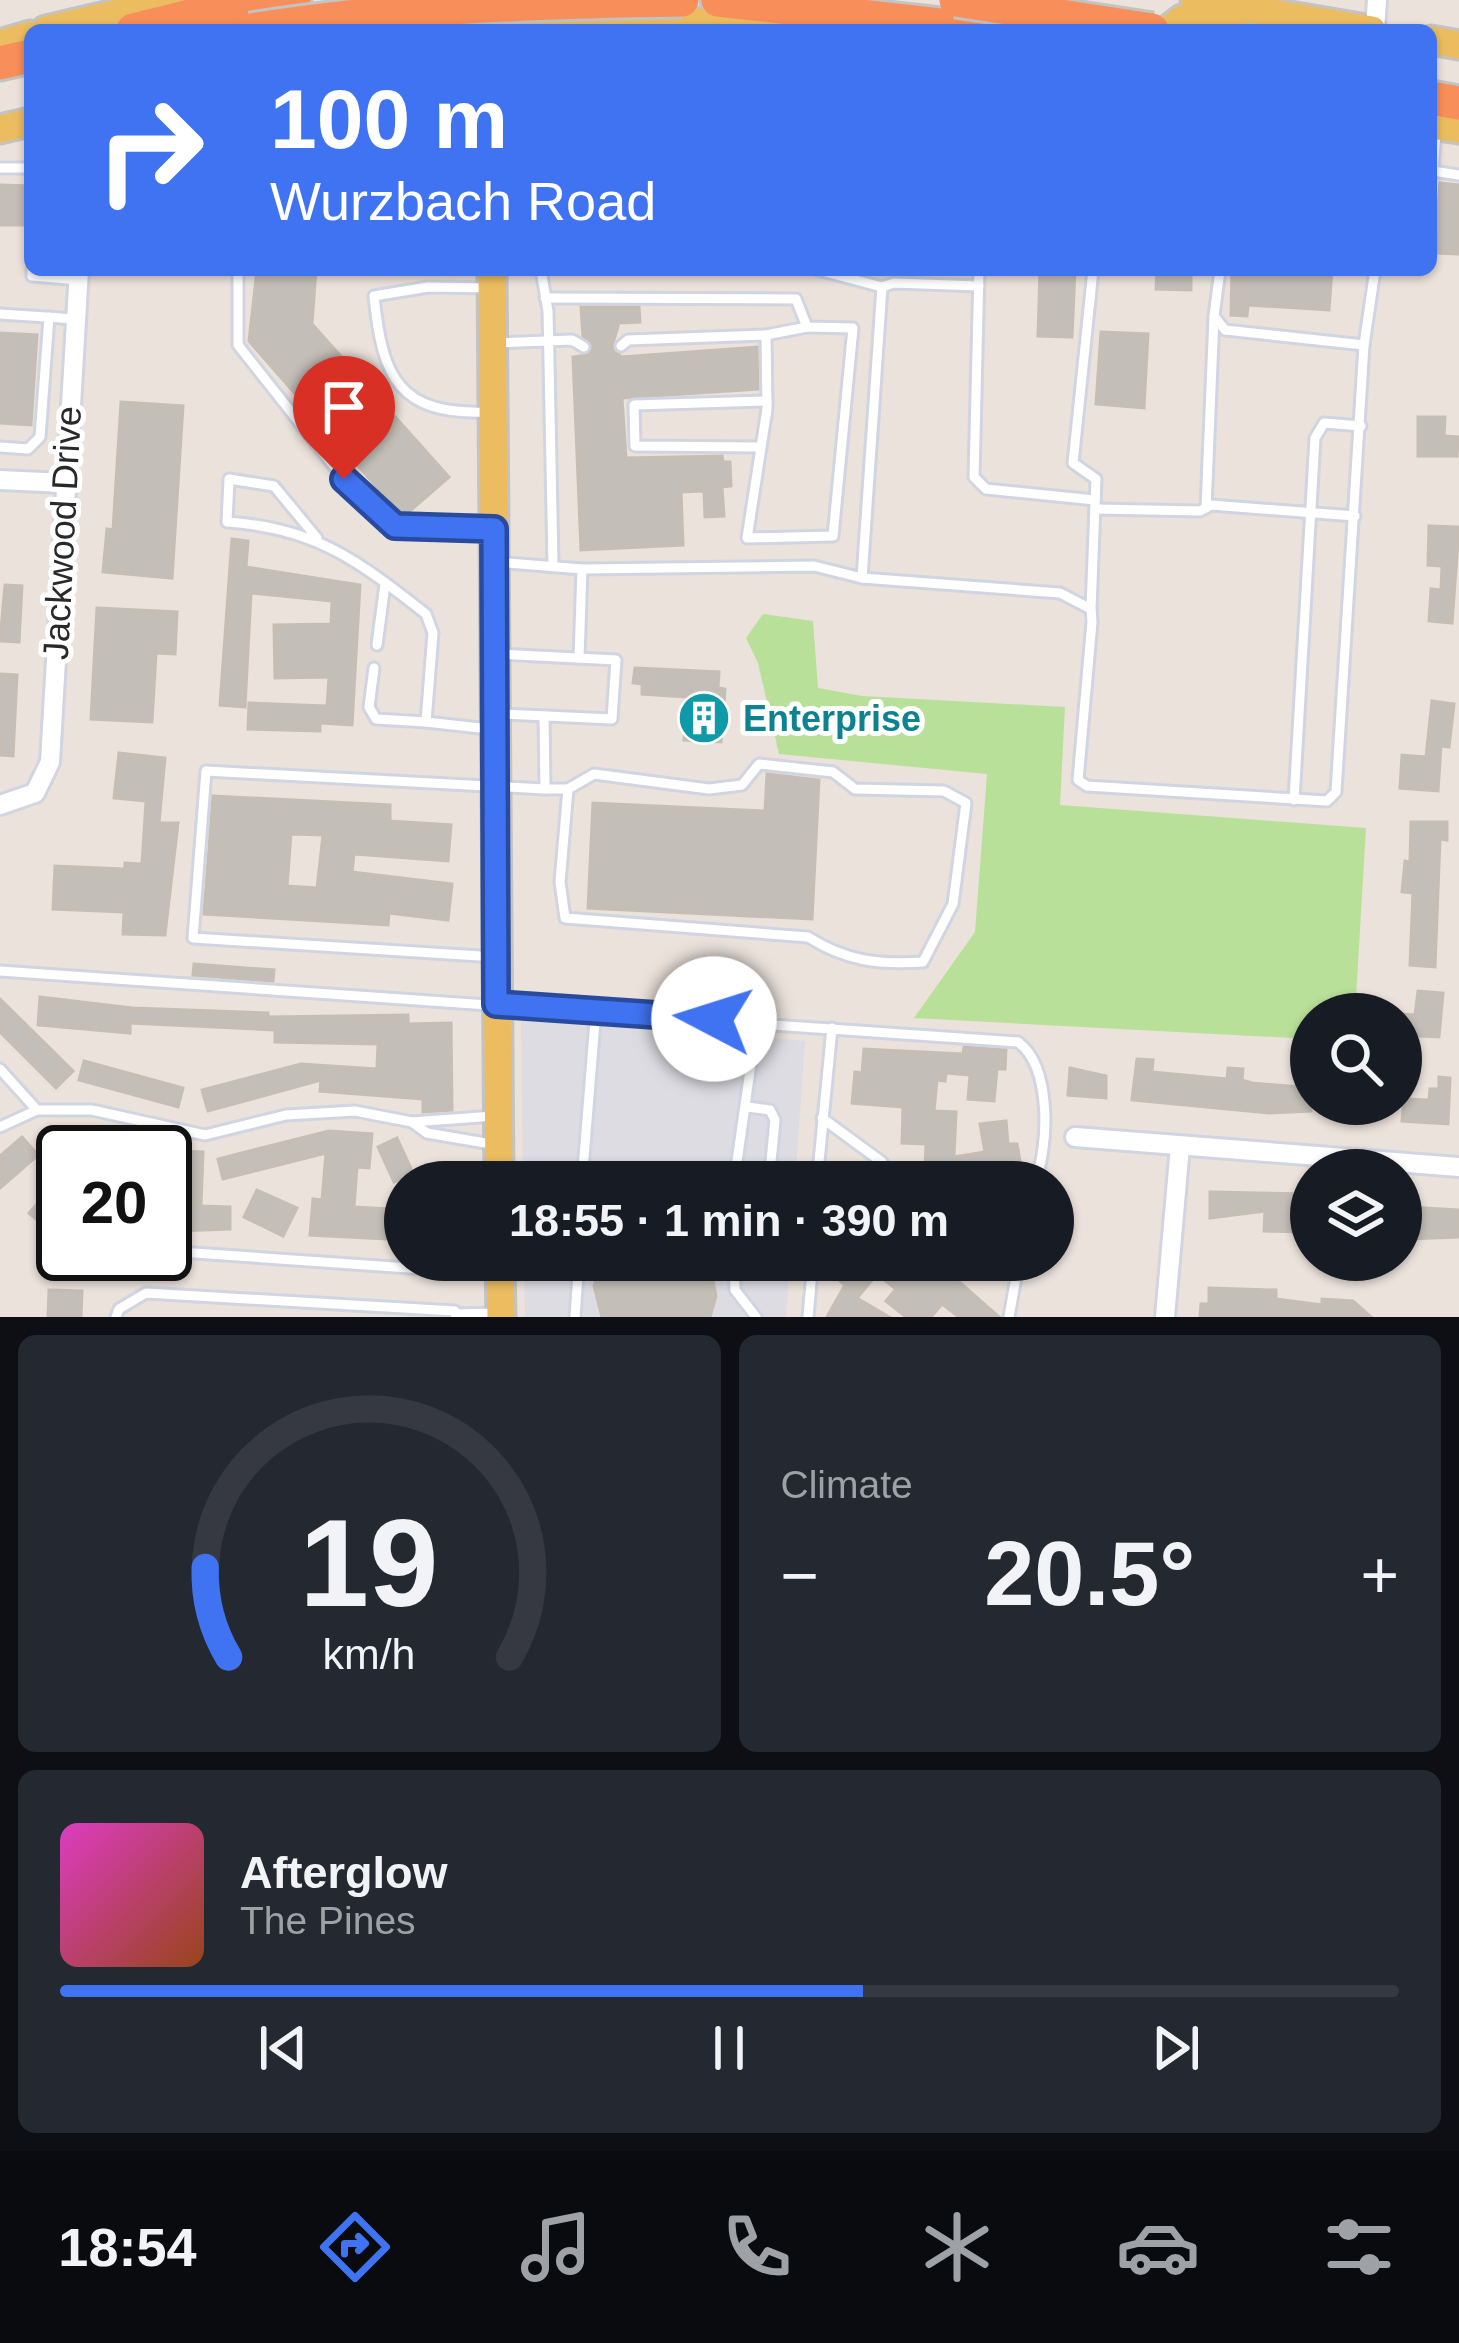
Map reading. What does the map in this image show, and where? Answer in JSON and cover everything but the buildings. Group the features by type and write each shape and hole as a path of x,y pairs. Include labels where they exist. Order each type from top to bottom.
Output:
{"highway":[{"path":"157,24 294,0"},
{"path":"288,24 502,3 682,0"},
{"path":"718,0 932,24"},
{"path":"956,0 1113,24"}],"main road":[{"path":"61,24 170,0"},
{"path":"1195,0 1252,4 1337,24"},
{"path":"492,18 602,24"},
{"path":"1176,24 1182,20 1221,24"},
{"path":"492,279 499,1161"},
{"path":"500,1281 501,1315"}],"street":[{"name":"Jackwood Drive","path":"0,805 35,793 50,762 79,276"},
{"path":"0,480 64,482"},
{"path":"1075,1137 1459,1167"},
{"path":"1165,1317 1180,1145"}],"lane":[{"path":"1437,149 1443,116"},
{"path":"238,276 238,345 344,479 395,526 494,529"},
{"path":"543,276 553,565"},
{"path":"841,276 882,287 894,283 979,286"},
{"path":"979,276 974,477 986,489 1095,504 1355,517"},
{"path":"1092,276 1073,463 1096,479 1078,780 1087,786 1327,801 1336,792 1364,345 1374,276"},
{"path":"1206,508 1219,276"},
{"path":"492,279 374,296 379,347 406,394 441,413 492,412"},
{"path":"862,578 882,287"},
{"path":"545,298 796,299 807,327"},
{"path":"0,314 76,319"},
{"path":"1214,316 1225,330 1364,345"},
{"path":"0,447 28,449 40,436 49,317"},
{"path":"623,339 853,328 833,536 747,538 767,401 766,335"},
{"path":"572,340 583,332"},
{"path":"492,343 572,340 584,347"},
{"path":"44,389 70,391"},
{"path":"760,447 635,446 634,405 767,401"},
{"path":"1294,800 1318,427 1331,422 1361,426"},
{"path":"317,538 274,525 227,522 229,479 274,486 317,538 426,614 433,633 426,722"},
{"path":"494,562 582,569 814,566 862,578 1060,593 1090,609"},
{"path":"579,658 582,569"},
{"path":"377,645 385,584"},
{"path":"374,668 369,707 376,719 612,719 616,660 494,654"},
{"path":"544,716 544,789"},
{"path":"496,957 193,938 206,771 544,789 568,789 594,774 709,789 742,785 759,764 833,772 855,789 944,791 966,803 953,904 923,962 885,964 839,957 808,937 565,918 560,882 568,789"},
{"path":"0,971 1000,1038 1032,1052 1044,1138 1039,1161"},
{"path":"584,1161 596,1009"},
{"path":"735,1161 738,1123 748,1107 757,1022"},
{"path":"819,1161 832,1028"},
{"path":"0,1069 37,1110"},
{"path":"748,1107 770,1110 775,1120 771,1161"},
{"path":"0,1127 37,1110 92,1110 205,1135 286,1114 355,1111 412,1122 498,1115"},
{"path":"822,1118 882,1161"},
{"path":"412,1122 428,1133 499,1145"},
{"path":"192,1252 384,1261"},
{"path":"575,1317 578,1281"},
{"path":"735,1281 735,1290 757,1317"},
{"path":"808,1317 811,1281"},
{"path":"1010,1317 1016,1281"},
{"path":"116,1317 146,1293 501,1315"}],"shaded area":[{"path":"521,1017 805,1041 796,1161 523,1161"},
{"path":"524,1281 789,1281 786,1317 525,1317"}],"green space":[{"path":"763,614 813,621 818,688 862,696 1065,707 1060,805 1366,828 1356,993 1290,993 1290,1038 914,1018 975,932 987,774 779,754 758,663 746,638"}],"place":[{"name":"Enterprise","path":"704,718"}],"route":[{"path":"344,479 395,526 494,529 496,1004 714,1019"}]}
